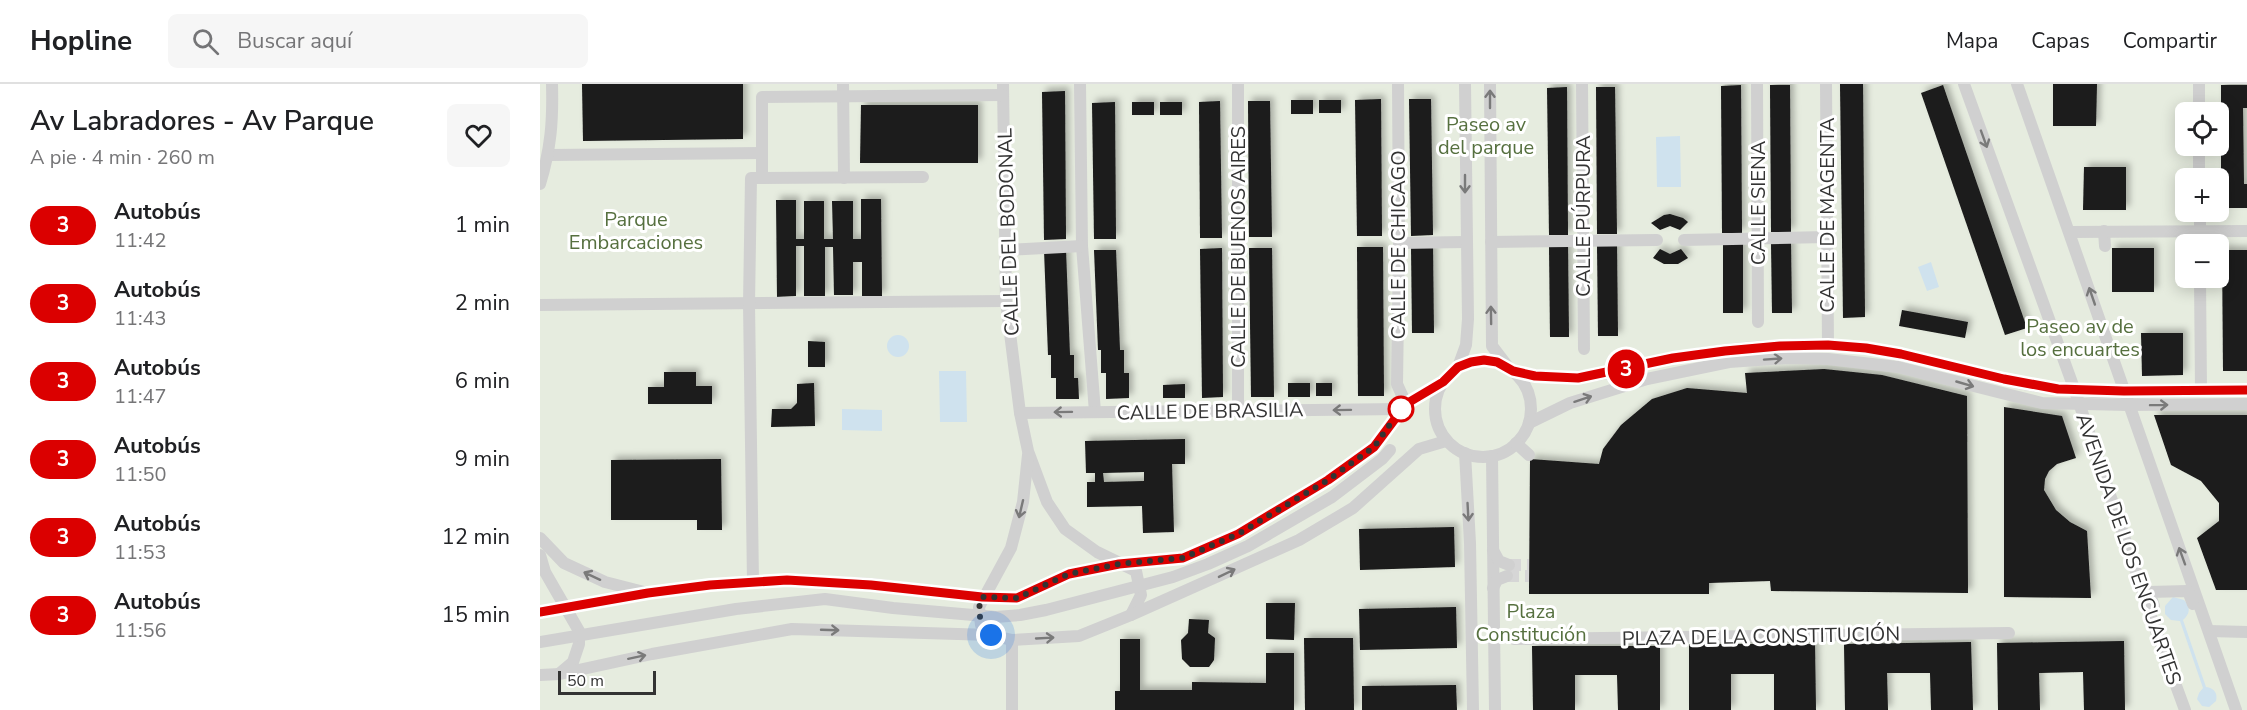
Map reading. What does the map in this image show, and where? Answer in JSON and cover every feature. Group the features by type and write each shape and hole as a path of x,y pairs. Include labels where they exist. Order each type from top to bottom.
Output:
{"street":[{"path":"540,184 549,155 553,123 552,84"},
{"path":"791,84 791,97"},
{"path":"1080,84 1082,246 1095,412"},
{"name":"CALLE DE BUENOS AIRES","path":"1238,84 1238,411"},
{"name":"CALLE DE CHICAGO","path":"1398,84 1397,384 1403,407"},
{"path":"1458,367 1466,345 1465,84"},
{"path":"1443,382 1436,396 1434,412 1438,427 1446,441 1465,453 1478,457 1492,456 1504,452 1524,435 1529,423 1531,407 1528,392 1521,379 1492,346 1490,84"},
{"name":"CALLE PÚRPURA","path":"1582,84 1584,349"},
{"name":"CALLE SIENA","path":"1757,84 1758,322"},
{"name":"CALLE DE MAGENTA","path":"1826,84 1828,345"},
{"name":"AVENIDA DE LOS ENCUARTES","path":"1964,84 2075,391 2185,710"},
{"path":"2017,84 2236,710"},
{"path":"2199,84 2199,102"},
{"path":"843,90 844,178"},
{"path":"762,178 762,98 791,97 843,90 1003,90"},
{"name":"CALLE DEL BODONAL","path":"1003,90 1006,301 1020,413 1028,451 1047,502 1065,528 1097,552 1136,571 1139,586"},
{"path":"549,155 762,153"},
{"path":"753,582 749,304 751,178 923,177"},
{"path":"2200,222 2200,231"},
{"path":"2104,231 2104,246"},
{"path":"2070,232 2247,231"},
{"path":"1684,240 1828,237"},
{"path":"1491,242 1657,240"},
{"path":"1399,243 1466,242"},
{"path":"1005,249 1082,246"},
{"path":"2200,288 2201,390"},
{"path":"540,305 1006,301"},
{"path":"540,612 648,593 787,580 1017,598 1069,574 1119,564 1183,558 1238,534 1328,480 1374,447 1403,407 1443,382 1458,367 1484,360 1541,377 1578,378 1673,358 1725,351 1828,345 1901,354 2039,387 2075,391 2247,390"},
{"path":"1529,423 1570,403 1647,379 1730,362 1789,358 1828,359 1898,368 2042,403 2079,405 2247,404"},
{"name":"CALLE DE BRASILIA","path":"1020,413 1403,407"},
{"path":"540,675 560,674 652,654 792,629 991,635 1012,640 1079,636 1299,540 1353,508 1419,449 1446,441"},
{"path":"1516,443 1529,455"},
{"path":"540,642 736,609 825,599 980,616 1020,615 1139,586 1208,564 1248,546 1332,497 1382,459 1390,450"},
{"name":"CALLE DEL BODONAL","path":"982,597 1011,548 1023,502 1028,451"},
{"path":"1465,453 1470,543 1473,710"},
{"path":"1492,456 1495,710"},
{"path":"540,538 564,563 605,582 648,593"},
{"path":"1493,550 1508,571 1497,580 1493,588"},
{"path":"540,555 545,572 579,631 579,644 573,662 560,674"},
{"path":"1131,615 1141,595 1139,586"},
{"name":"AVENIDA DE LOS ENCUARTES","path":"2193,710 2149,592 2188,591 2229,710"},
{"path":"982,597 979,607 981,624 991,635"},
{"path":"2209,631 2247,632"},
{"name":"PLAZA DE LA CONSTITUCIÓN","path":"1514,639 2008,633"},
{"path":"1012,640 1012,710"}],"green space":[{"path":"540,84 2247,84 2247,710 540,710"}],"water":[{"path":"1680,136 1681,187 1657,187 1656,137"},
{"path":"1931,262 1939,287 1927,291 1918,267"},
{"path":"898,335 908,342 909,346 902,356 898,357 888,350 887,346 894,336"},
{"path":"939,371 966,371 967,422 940,422"},
{"path":"842,409 882,410 882,431 842,430"},
{"path":"2173,597 2184,600 2189,608 2183,620 2206,687 2216,693 2216,701 2209,707 2202,706 2197,699 2203,688 2180,621 2171,620 2165,614 2165,606"}],"building":[{"path":"582,84 743,84 743,139 583,141"},
{"path":"1840,84 1863,84 1865,317 1843,318"},
{"path":"2053,84 2097,84 2096,126 2053,126"},
{"path":"1741,85 1742,233 1722,233 1721,86"},
{"path":"1770,85 1790,85 1791,232 1771,232"},
{"path":"1943,85 2027,328 2005,335 1921,93"},
{"path":"2221,85 2247,85 2247,108 2243,108 2244,184 2247,184 2247,208 2229,208 2229,168 2221,168 2221,156 2229,156 2229,102 2221,102"},
{"path":"1567,87 1568,235 1549,235 1547,88"},
{"path":"1596,87 1615,87 1617,234 1597,234"},
{"path":"1065,91 1066,239 1044,240 1042,92"},
{"path":"1381,99 1382,236 1357,236 1355,100"},
{"path":"1409,99 1431,99 1433,235 1411,236"},
{"path":"1291,100 1313,100 1313,114 1291,114"},
{"path":"1319,100 1341,100 1341,113 1319,113"},
{"path":"1220,101 1222,238 1200,238 1199,102"},
{"path":"1248,101 1270,101 1272,237 1249,237"},
{"path":"1115,102 1116,239 1094,239 1092,103"},
{"path":"1132,102 1154,102 1154,115 1132,115"},
{"path":"1160,102 1182,102 1182,115 1160,115"},
{"path":"861,105 978,105 978,163 860,163"},
{"path":"2084,167 2126,167 2126,210 2083,210"},
{"path":"861,199 881,199 882,296 862,296 862,262 853,262 853,295 834,295 833,247 825,247 825,296 804,296 804,246 796,246 796,296 777,297 776,200 796,200 796,239 804,239 804,201 824,201 824,239 833,239 832,201 853,201 853,239 861,239"},
{"path":"1670,214 1688,222 1680,230 1670,226 1660,230 1651,223 1664,215"},
{"path":"1743,243 1743,313 1723,313 1723,244"},
{"path":"1771,243 1791,243 1792,313 1772,313"},
{"path":"1568,245 1569,337 1550,337 1549,246"},
{"path":"1597,245 1617,245 1618,336 1598,336"},
{"path":"1411,246 1433,246 1434,333 1412,333"},
{"path":"1357,247 1383,247 1384,396 1358,396"},
{"path":"1222,248 1223,397 1202,398 1200,249"},
{"path":"1249,248 1272,248 1274,397 1251,397"},
{"path":"2112,248 2154,248 2154,292 2112,292"},
{"path":"1660,249 1670,254 1681,249 1688,258 1678,264 1664,264 1653,258"},
{"path":"1044,250 1066,250 1070,355 1074,355 1074,378 1078,378 1079,399 1056,399 1056,378 1051,378"},
{"path":"1094,250 1116,250 1120,350 1124,350 1124,373 1129,373 1129,398 1106,399 1106,373 1101,373 1101,350 1098,350"},
{"path":"2229,250 2247,250 2247,371 2223,371 2222,288 2229,288"},
{"path":"1902,310 1968,322 1965,338 1899,326"},
{"path":"2141,333 2183,333 2183,375 2142,376"},
{"path":"808,341 825,342 825,367 808,367"},
{"path":"1824,369 1882,375 1967,396 1968,593 1771,591 1770,581 1709,583 1709,594 1529,594 1530,459 1599,464 1603,449 1621,425 1652,399 1687,388 1747,393 1745,373"},
{"path":"664,372 696,372 696,386 712,386 712,404 648,404 648,387 664,387"},
{"path":"814,383 815,426 771,427 772,409 791,409 797,403 797,384"},
{"path":"1288,383 1310,383 1310,397 1288,397"},
{"path":"1316,383 1332,383 1332,396 1316,396"},
{"path":"1185,384 1185,398 1163,398 1163,385"},
{"path":"2004,407 2062,416 2076,458 2057,464 2049,471 2045,479 2044,490 2056,510 2070,522 2087,531 2091,598 2004,597"},
{"path":"2154,415 2247,415 2247,590 2216,590 2197,538 2219,521 2219,503 2201,481 2171,465"},
{"path":"1185,439 1185,464 1172,464 1174,532 1143,533 1142,506 1087,507 1087,482 1095,482 1095,473 1086,473 1085,441","holes":["1144,472 1144,481 1104,482 1103,473"]},
{"path":"721,459 722,530 697,530 697,520 611,520 611,460"},
{"path":"1454,527 1455,567 1360,570 1359,529"},
{"path":"1266,603 1295,603 1294,640 1266,639"},
{"path":"1456,607 1457,648 1360,650 1359,609"},
{"path":"1189,619 1209,620 1208,633 1215,638 1214,660 1209,667 1190,667 1182,659 1181,640 1188,633"},
{"path":"1304,638 1353,638 1354,710 1305,710"},
{"path":"1120,639 1140,639 1140,690 1192,690 1192,682 1266,683 1266,653 1294,653 1294,710 1115,710 1115,691 1120,691"},
{"path":"2124,641 2125,710 2084,710 2083,672 2039,673 2040,710 1998,710 1997,643"},
{"path":"1971,642 1973,710 1931,710 1930,673 1887,673 1888,710 1845,710 1844,644"},
{"path":"1689,644 1815,644 1816,710 1774,710 1774,674 1731,674 1731,710 1689,710"},
{"path":"1532,646 1660,646 1660,710 1618,710 1617,675 1575,675 1575,710 1533,710"},
{"path":"1456,685 1457,710 1362,710 1362,686"}],"tunnel":[{"path":"1509,565 1529,565"},
{"path":"1507,576 1529,576"}],"bus line":[{"name":"3","path":"540,612 648,593 710,585 787,580 1017,598 1069,574 1119,564 1183,558 1238,534 1328,480 1374,447 1406,404 1443,382 1458,367 1484,360 1497,362 1513,371 1535,376 1578,378 1673,358 1725,351 1828,345 1901,354 2039,387 2075,391 2247,390"}],"route":[{"path":"991,635 981,624 979,607 982,597 1017,598 1069,574 1119,564 1183,558 1238,534 1328,480 1374,447 1401,409"}],"park label":[{"name":"Paseo av del parque","path":"1486,136"},
{"name":"Parque Embarcaciones","path":"636,230"},
{"name":"Paseo av de los encuartes","path":"2080,338"},
{"name":"Plaza Constitución","path":"1531,622"}]}
